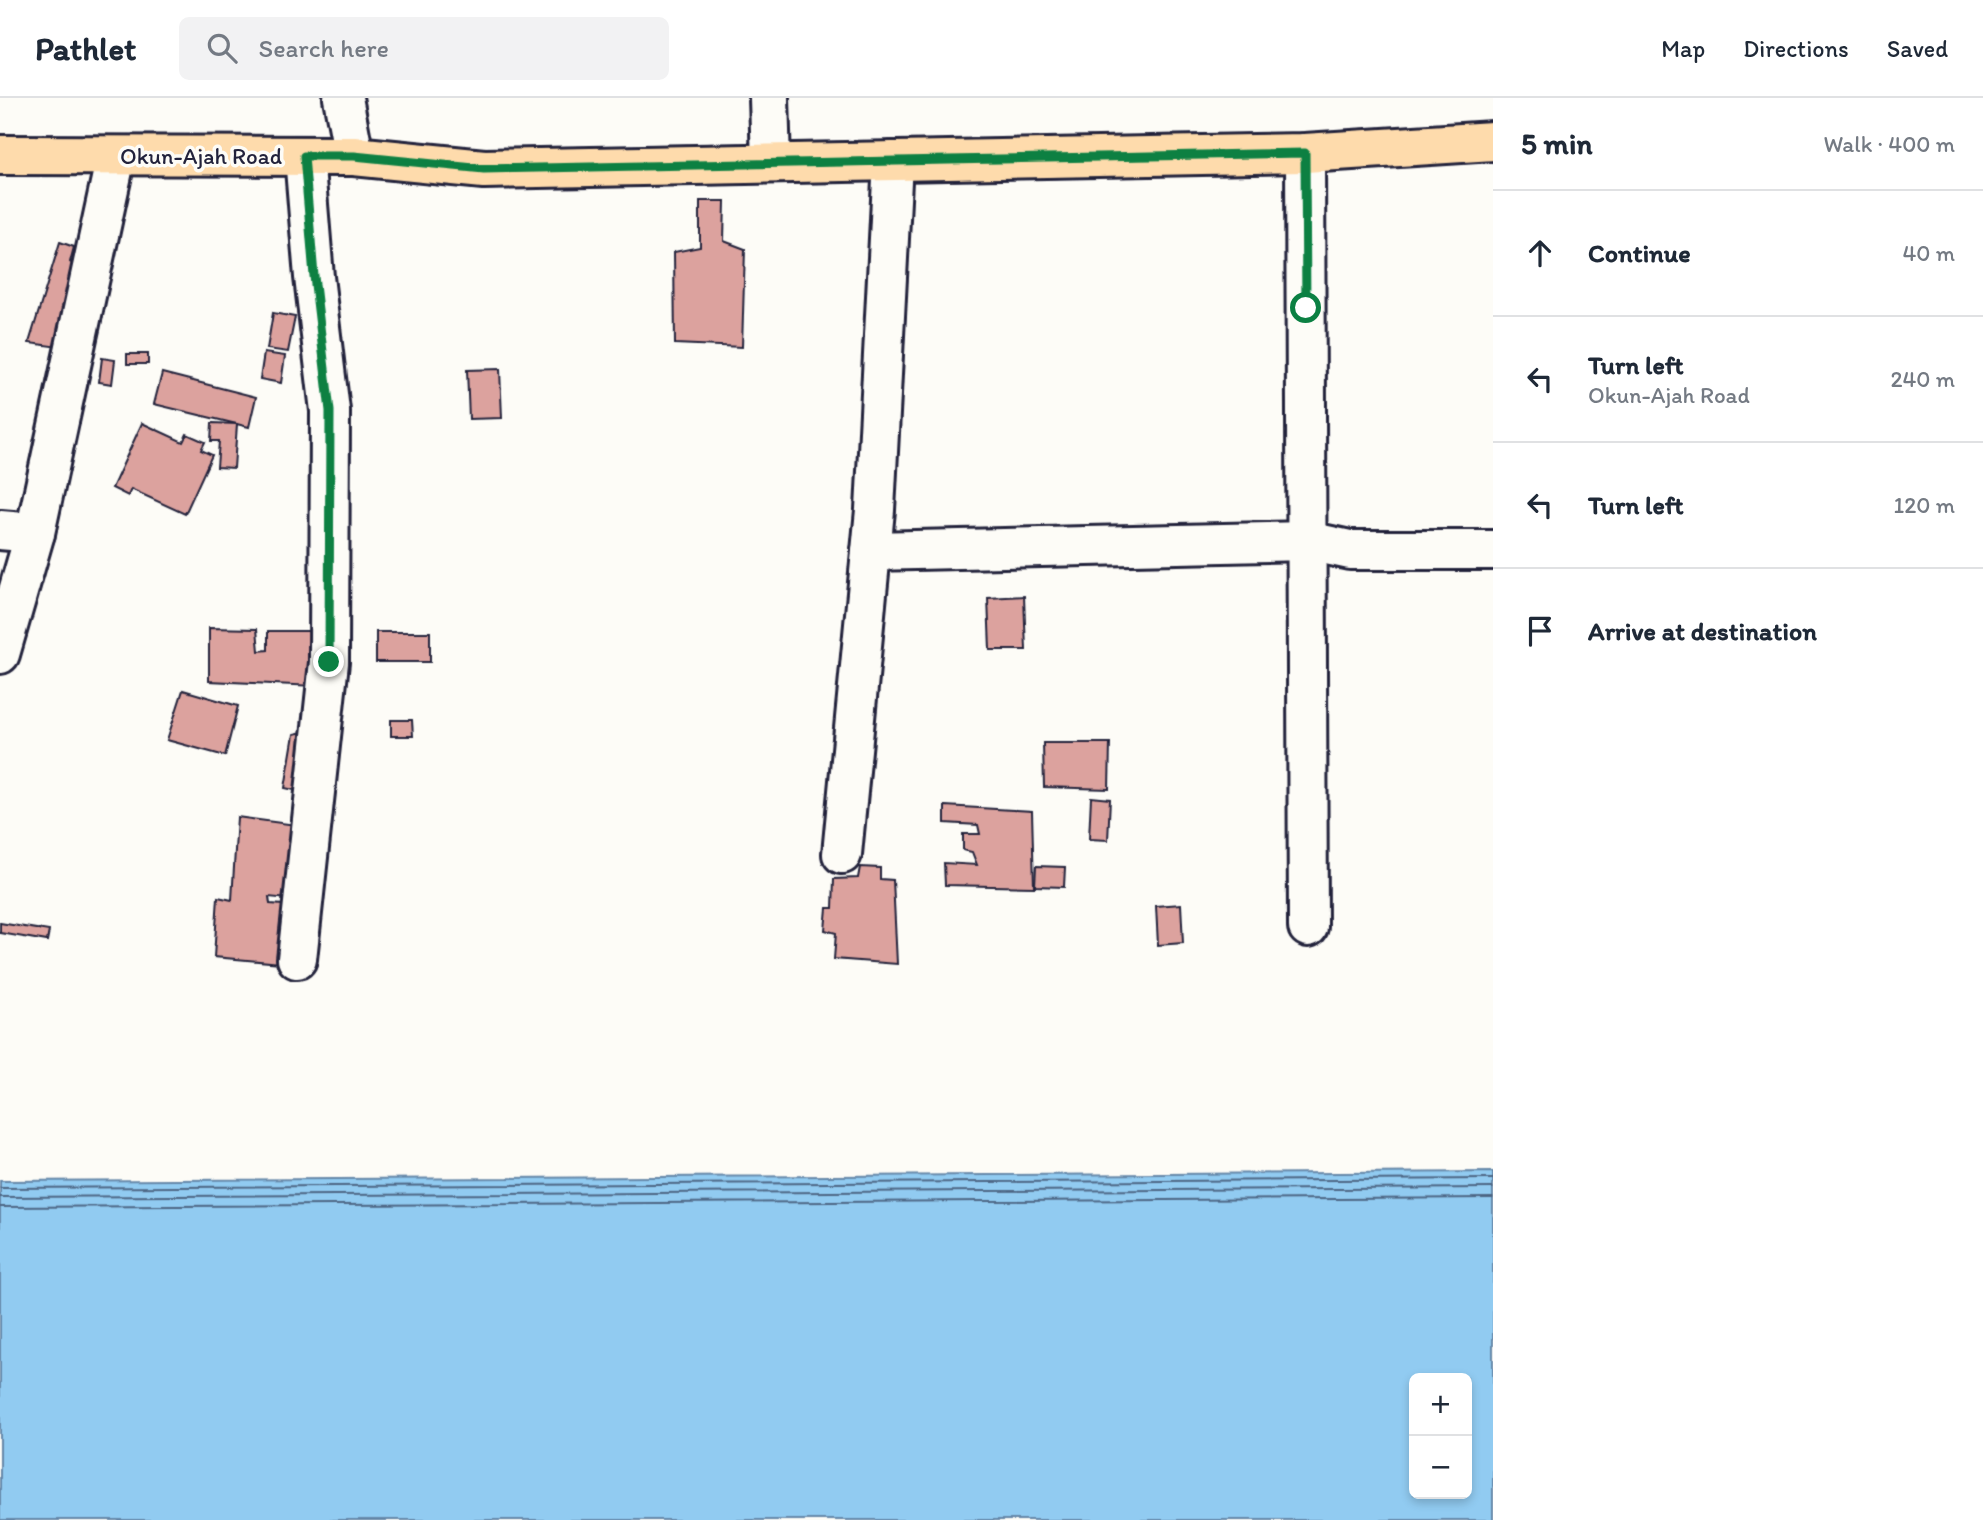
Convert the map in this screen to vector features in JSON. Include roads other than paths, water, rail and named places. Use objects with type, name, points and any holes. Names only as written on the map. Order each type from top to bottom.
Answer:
[{"type":"main road","name":"Okun-Ajah Road","points":[[0,155],[354,156],[484,169],[1305,153],[1493,141]]},
{"type":"street","points":[[343,98],[354,156]]},
{"type":"street","points":[[769,98],[771,163]]},
{"type":"street","points":[[1305,153],[1308,927]]},
{"type":"street","points":[[0,654],[17,532],[116,156]]},
{"type":"street","points":[[297,959],[329,649],[330,411],[314,276],[304,156]]},
{"type":"street","points":[[842,855],[871,551],[893,161]]},
{"type":"street","points":[[871,551],[1308,541],[1350,550],[1493,550]]},
{"type":"water","points":[[1493,1172],[1493,1520],[0,1520],[0,1181]]}]
